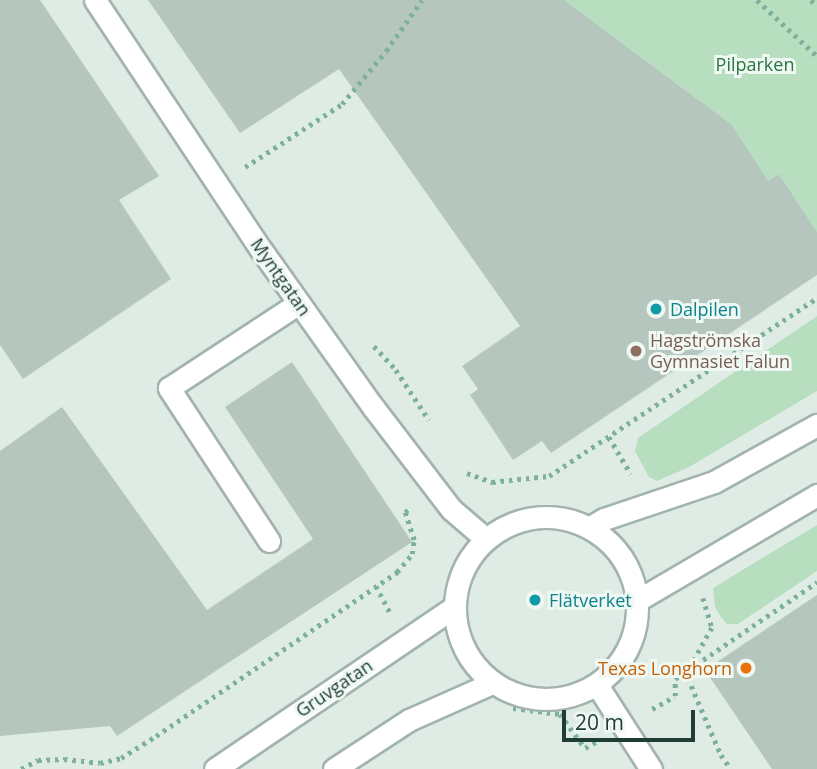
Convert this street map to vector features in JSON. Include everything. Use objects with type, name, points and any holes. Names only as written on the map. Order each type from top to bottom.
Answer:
[{"type":"main road","name":"Myntgatan","points":[[95,0],[299,303],[450,509],[486,539]]},
{"type":"main road","points":[[269,541],[169,388],[299,303]]},
{"type":"main road","points":[[590,527],[714,482],[817,425]]},
{"type":"main road","points":[[638,600],[817,495]]},
{"type":"main road","points":[[555,516],[590,527],[614,546],[630,571],[638,600],[634,632],[620,662],[597,685],[562,698],[526,698],[492,683],[476,668],[464,650],[456,629],[454,607],[462,570],[486,539],[518,520],[555,516]]},
{"type":"main road","name":"Gruvgatan","points":[[215,769],[454,607]]},
{"type":"main road","points":[[334,769],[410,720],[492,683]]},
{"type":"main road","points":[[597,685],[651,769]]},
{"type":"path","points":[[218,185],[342,104],[386,51],[422,0]]},
{"type":"path","points":[[757,0],[817,56]]},
{"type":"path","points":[[811,0],[817,6]]},
{"type":"path","points":[[239,155],[253,175]]},
{"type":"path","points":[[21,769],[38,760],[64,759],[100,763],[121,758],[397,572],[412,554],[414,540],[405,512],[463,472],[492,482],[549,476],[817,298]]},
{"type":"path","points":[[369,340],[396,370],[433,426]]},
{"type":"path","points":[[609,437],[649,504]]},
{"type":"path","points":[[675,696],[675,679],[817,582]]},
{"type":"path","points":[[712,628],[688,671],[698,706],[731,769]]},
{"type":"path","points":[[506,707],[560,714],[585,748]]},
{"type":"green space","name":"Pilparken","points":[[564,0],[817,0],[817,232],[779,174],[750,192],[731,124]]},
{"type":"green space","points":[[817,316],[817,391],[689,467],[657,481],[649,477],[635,451],[638,438]]},
{"type":"green space","points":[[817,525],[817,571],[738,624],[727,624],[715,607],[713,588]]},
{"type":"building","points":[[0,0],[40,0],[159,176],[119,200],[171,279],[23,379],[0,345]]},
{"type":"building","points":[[148,0],[564,0],[731,124],[768,181],[779,174],[817,232],[817,275],[551,453],[542,441],[513,460],[470,395],[478,389],[462,366],[520,326],[339,69],[240,133]]},
{"type":"building","points":[[292,362],[412,542],[117,736],[110,726],[0,736],[0,451],[62,407],[207,610],[313,539],[225,407]]},
{"type":"building","points":[[817,595],[817,769],[772,769],[705,670]]},
{"type":"place","name":"Dalpilen","points":[[656,309]]},
{"type":"place","name":"Hagströmska Gymnasiet Falun","points":[[636,351]]},
{"type":"place","name":"Flätverket","points":[[535,600]]},
{"type":"place","name":"Texas Longhorn","points":[[746,668]]}]
